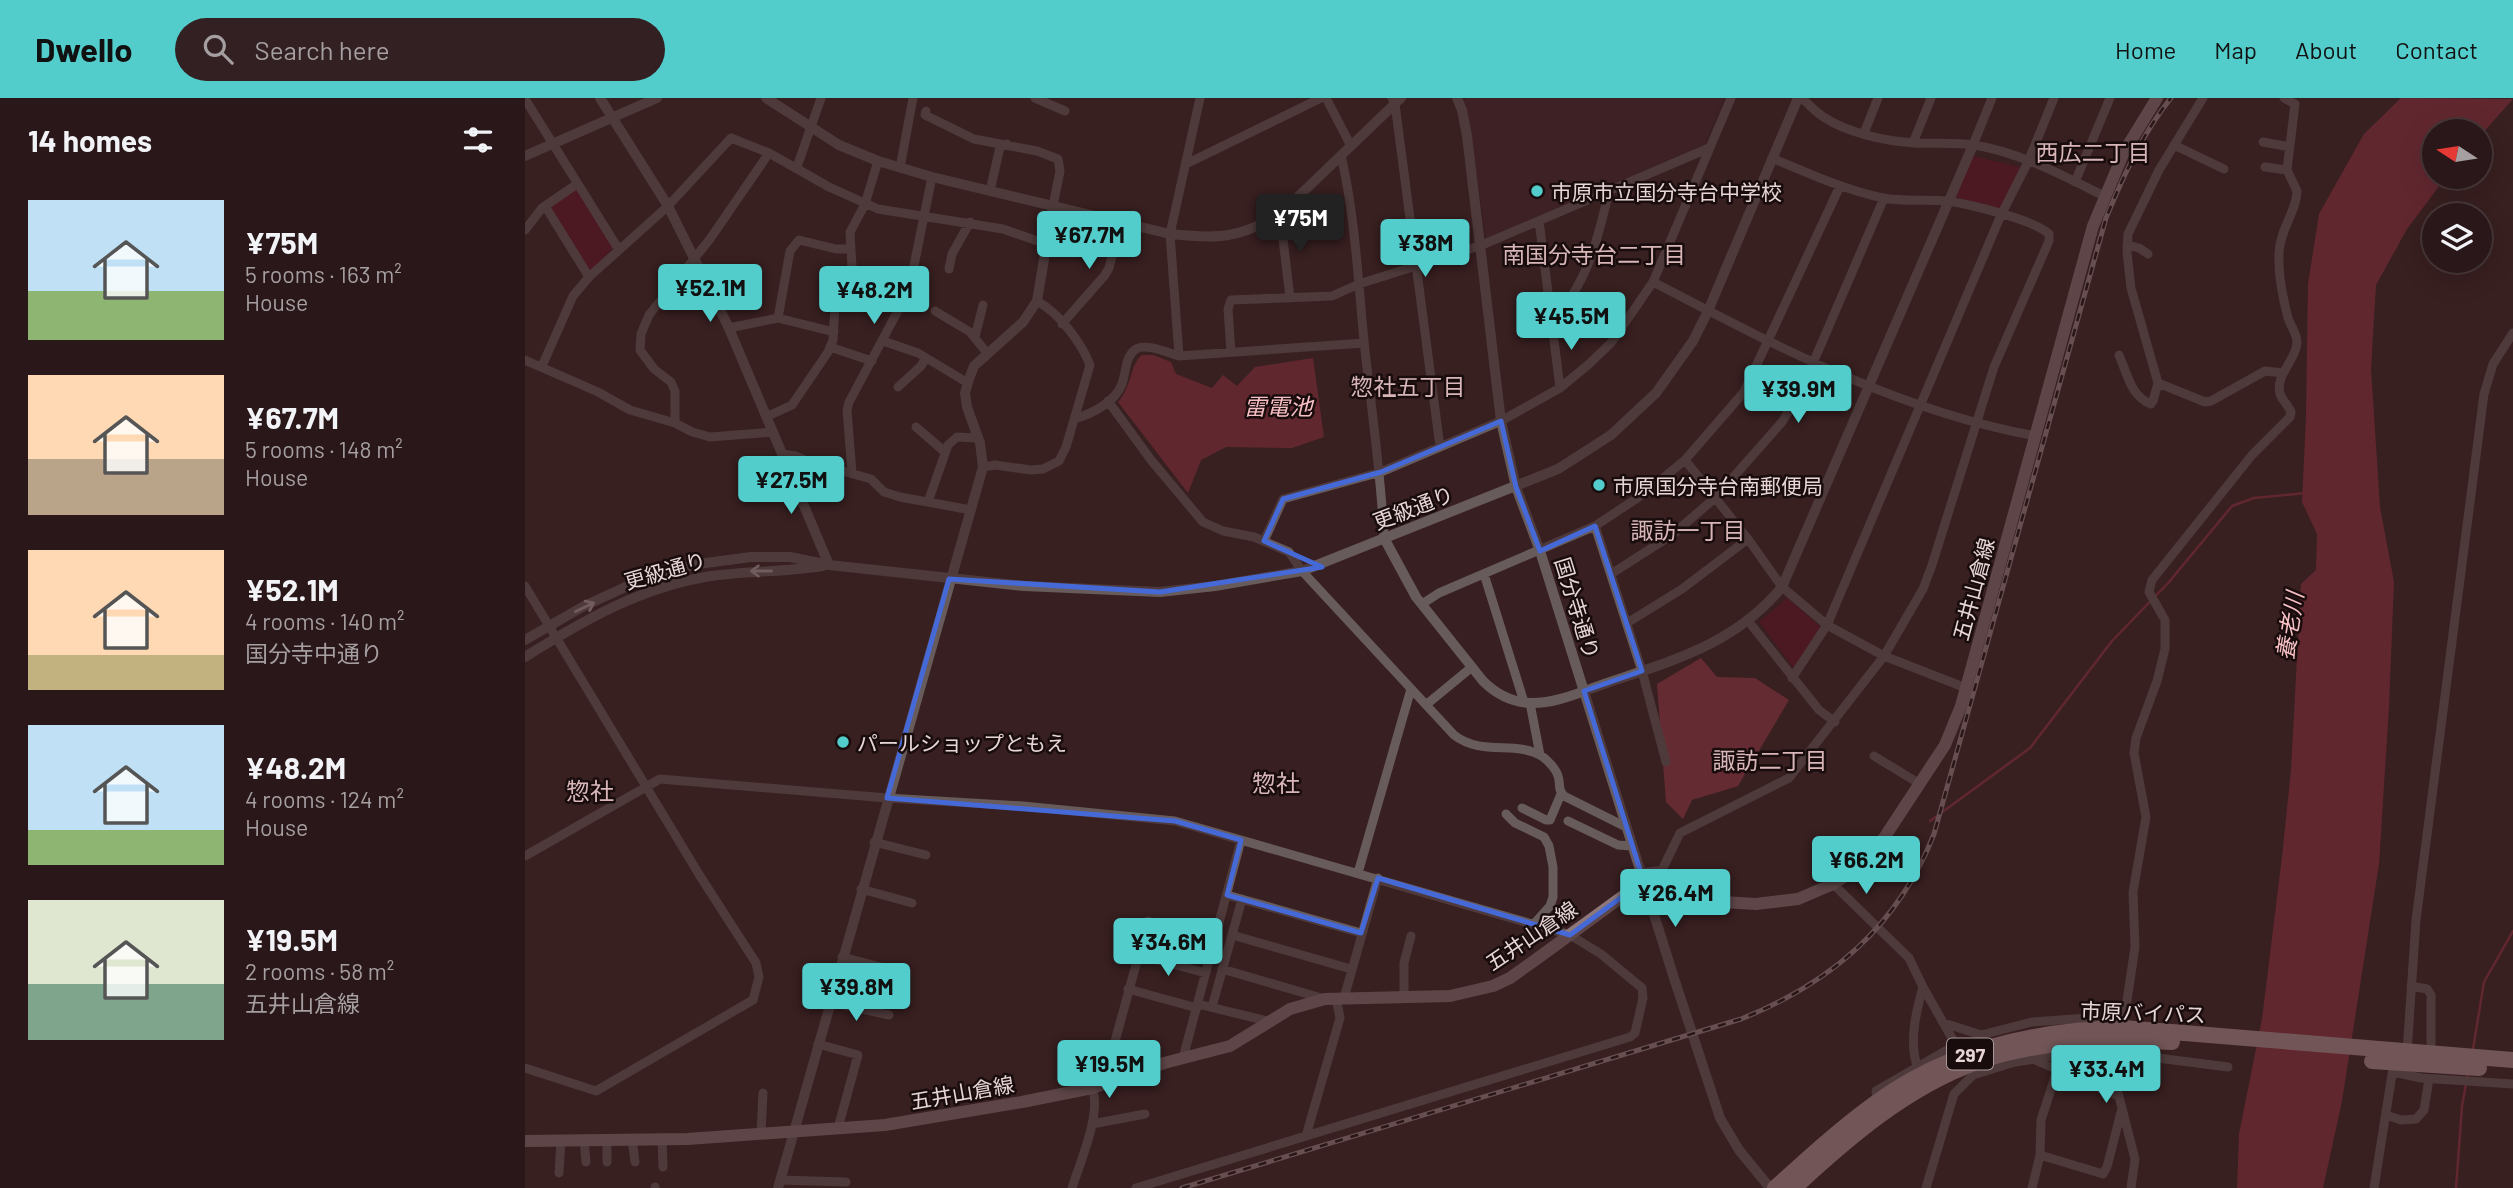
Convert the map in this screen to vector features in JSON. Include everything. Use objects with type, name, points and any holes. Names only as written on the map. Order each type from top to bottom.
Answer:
[{"type":"highway","name":"市原バイパス","points":[[1772,1188],[1878,1101],[1959,1051],[2061,1031],[2204,1039],[2386,1062],[2513,1071]]},
{"type":"highway","name":"市原バイパス","points":[[1794,1188],[1834,1152],[1891,1108],[1958,1070],[2004,1054],[2122,1033]]},
{"type":"highway","name":"市原バイパス","points":[[2386,1062],[2407,1052],[2513,1060]]},
{"type":"main road","name":"五井山倉線","points":[[525,1141],[662,1139],[885,1125],[1098,1086],[1183,1058],[1230,1046],[1290,1009],[1335,998],[1450,996],[1493,986],[1510,978],[1623,896],[1647,892],[1722,902],[1781,903],[1833,884],[1871,852],[1920,784],[1951,733],[1966,688],[2093,226],[2124,152],[2157,98]]},
{"type":"street","points":[[600,98],[668,206],[729,328],[829,565]]},
{"type":"street","points":[[525,156],[657,98]]},
{"type":"street","points":[[766,98],[855,153],[900,168],[1170,234],[1207,238],[1237,235],[1280,214],[1396,100]]},
{"type":"street","points":[[797,167],[821,98]]},
{"type":"street","points":[[900,168],[913,98]]},
{"type":"street","points":[[1035,98],[1065,111]]},
{"type":"street","points":[[1179,356],[1170,234],[1200,98]]},
{"type":"street","points":[[1186,163],[1321,98]]},
{"type":"street","points":[[1327,98],[1351,146]]},
{"type":"street","name":"国分寺通り","points":[[1457,98],[1467,136],[1482,245],[1501,421],[1516,487],[1540,551],[1720,1118],[1739,1150],[1772,1188]]},
{"type":"street","points":[[1264,541],[1283,499],[1381,472],[1501,421],[1560,388],[1611,343],[1653,282],[1731,98]]},
{"type":"street","points":[[1800,98],[1822,116],[1845,127],[1885,139],[1973,145],[2002,151],[2104,196]]},
{"type":"street","name":"更級通り","points":[[525,640],[549,625],[643,579],[698,564],[751,557],[790,557],[829,565],[1024,586],[1160,592],[1216,586],[1302,570],[1516,487],[1558,469],[1611,435],[1656,393],[1693,341],[1708,311],[1800,98]]},
{"type":"street","points":[[1864,133],[1878,98]]},
{"type":"street","points":[[1913,143],[1931,98]]},
{"type":"street","points":[[1341,155],[1350,200],[1364,343],[1381,472],[1384,538],[1422,604],[1495,693],[1527,702],[1550,702],[1678,659],[1709,645],[1749,622],[1782,587],[1992,98]]},
{"type":"street","points":[[1792,678],[1827,625],[2001,215],[2028,162],[2054,98]]},
{"type":"street","points":[[2075,182],[2110,98]]},
{"type":"street","points":[[2119,355],[2135,392],[2141,400],[2152,402],[2158,383],[2131,288],[2128,234],[2174,145],[2203,98]]},
{"type":"street","points":[[2131,1188],[2135,1159],[2115,1081],[2135,947],[2133,892],[2146,817],[2134,753],[2136,738],[2157,681],[2166,635],[2162,611],[2152,598],[2149,587],[2222,491],[2252,455],[2290,417],[2288,406],[2280,395],[2283,373],[2297,346],[2296,334],[2289,319],[2279,255],[2283,228],[2297,197],[2297,191],[2287,170],[2295,104],[2284,98]]},
{"type":"street","points":[[525,99],[618,250]]},
{"type":"street","points":[[1396,100],[1440,446]]},
{"type":"street","points":[[846,1182],[779,1184],[874,842],[983,467],[965,393],[974,366],[1023,321],[1037,301],[1060,171],[1058,159],[1037,151],[974,139],[925,114],[926,111]]},
{"type":"street","points":[[542,366],[566,307],[589,277],[668,206],[728,139],[733,138],[769,153],[865,204],[897,214],[970,222],[1003,229],[1046,244]]},
{"type":"street","points":[[2263,142],[2290,147]]},
{"type":"street","points":[[990,191],[1000,147],[1007,144]]},
{"type":"street","points":[[2174,145],[2224,169]]},
{"type":"street","points":[[1231,352],[1228,309],[1231,300],[1332,296],[1359,284],[1482,245],[1709,148]]},
{"type":"street","points":[[675,423],[675,391],[671,382],[653,369],[641,350],[641,334],[649,315],[695,260],[769,153]]},
{"type":"street","points":[[1641,873],[1662,870],[1680,833],[1789,778],[1884,656],[1928,577],[1994,367],[2049,241],[2049,234],[2038,226],[1948,201],[1884,198],[1840,186],[1772,158]]},
{"type":"street","points":[[766,417],[792,405],[830,347],[834,332],[835,306],[852,267],[850,232],[865,204],[878,161]]},
{"type":"street","points":[[2265,167],[2287,170]]},
{"type":"street","points":[[852,473],[847,410],[849,402],[909,289],[932,177]]},
{"type":"street","points":[[525,230],[545,206],[577,184]]},
{"type":"street","points":[[1422,604],[1439,593],[1595,526],[1645,493],[1685,460],[1744,391],[1840,186]]},
{"type":"street","points":[[1552,320],[1583,278],[1595,249],[1609,191]]},
{"type":"street","points":[[1611,573],[1672,534],[1715,498],[1782,422],[1801,391],[1884,198]]},
{"type":"street","points":[[545,206],[589,277]]},
{"type":"street","points":[[1280,214],[1290,298]]},
{"type":"street","points":[[1062,324],[1105,275],[1121,221]]},
{"type":"street","points":[[1539,221],[1560,388]]},
{"type":"street","points":[[949,269],[952,254],[970,222]]},
{"type":"street","points":[[778,317],[789,251],[794,244],[799,240],[850,250]]},
{"type":"street","points":[[2127,245],[2148,254]]},
{"type":"street","points":[[1653,282],[1869,387],[1920,405],[2036,436]]},
{"type":"street","points":[[983,467],[1031,470],[1054,465],[1062,457],[1090,365],[1086,355],[1062,324],[1047,306],[1037,301]]},
{"type":"street","points":[[975,337],[983,305]]},
{"type":"street","points":[[935,311],[970,331],[987,353]]},
{"type":"street","points":[[729,328],[778,317],[834,332]]},
{"type":"street","points":[[2407,1052],[2416,920],[2484,394],[2493,364],[2513,333]]},
{"type":"street","points":[[883,341],[904,347],[968,383]]},
{"type":"street","points":[[1074,419],[1108,401],[1120,388],[1129,357],[1136,349],[1147,347],[1179,356],[1364,343]]},
{"type":"street","points":[[830,347],[872,361]]},
{"type":"street","points":[[898,387],[926,358]]},
{"type":"street","points":[[525,360],[598,392],[630,410],[710,437],[773,432]]},
{"type":"street","points":[[2158,383],[2205,402],[2265,370],[2283,373]]},
{"type":"street","points":[[1108,401],[1151,460],[1203,522],[1223,531],[1264,541],[1289,552],[1302,570],[1454,735],[1466,744],[1540,755],[1551,765],[1559,777],[1561,794],[1550,820],[1522,808]]},
{"type":"street","points":[[916,427],[946,452]]},
{"type":"street","points":[[928,502],[948,445],[957,437],[978,438]]},
{"type":"street","points":[[783,454],[871,480],[884,492],[971,510]]},
{"type":"street","points":[[1685,460],[1748,539],[1782,587],[1827,625],[1884,656],[1966,688]]},
{"type":"street","points":[[1595,526],[1643,671],[1666,762]]},
{"type":"street","points":[[1627,623],[1682,589],[1748,539]]},
{"type":"street","name":"更級通り","points":[[525,657],[605,610],[648,591],[708,577],[751,571],[792,571],[829,565]]},
{"type":"street","points":[[1484,574],[1527,702],[1540,755]]},
{"type":"street","points":[[525,586],[756,963],[759,977],[753,1000],[596,1091],[525,1068]]},
{"type":"street","points":[[1749,622],[1819,710],[1835,722]]},
{"type":"street","points":[[1427,704],[1472,667]]},
{"type":"street","points":[[1358,873],[1411,689]]},
{"type":"street","points":[[1874,756],[1920,784]]},
{"type":"street","points":[[525,856],[645,785],[660,779],[887,798],[1023,806],[1175,821],[1570,934],[1601,954],[1642,988],[1643,998],[1635,1033],[1630,1037],[1136,1188]]},
{"type":"street","points":[[1561,794],[1626,827]]},
{"type":"street","points":[[1506,814],[1515,823],[1543,837],[1549,846],[1553,867],[1553,897],[1550,906],[1533,925]]},
{"type":"street","points":[[1568,821],[1618,845],[1632,846]]},
{"type":"street","points":[[1183,1058],[1241,841]]},
{"type":"street","points":[[874,842],[926,855]]},
{"type":"street","points":[[1305,1136],[1340,1018],[1335,998],[1351,969],[1378,878]]},
{"type":"street","points":[[1833,884],[1909,958],[1959,1051],[1917,1066],[1876,1091],[1878,1101]]},
{"type":"street","points":[[861,889],[912,903]]},
{"type":"street","points":[[1227,895],[1361,933]]},
{"type":"street","points":[[1212,1007],[1243,899]]},
{"type":"street","points":[[1072,1188],[1092,1124],[1098,1086],[1148,921],[1215,940]]},
{"type":"street","points":[[1232,936],[1351,969]]},
{"type":"street","points":[[1404,997],[1404,963],[1411,936]]},
{"type":"street","points":[[1138,955],[1206,973]]},
{"type":"street","points":[[835,985],[890,1000],[900,972],[842,957]]},
{"type":"street","points":[[1222,969],[1335,998]]},
{"type":"street","points":[[2411,986],[2427,989],[2431,995],[2431,1044]]},
{"type":"street","points":[[1917,1066],[1913,1055],[1915,1019],[1923,987]]},
{"type":"street","points":[[1128,989],[1271,1022]]},
{"type":"street","points":[[830,1002],[889,1015]]},
{"type":"street","points":[[1944,1023],[1981,1035],[2032,1023],[2122,1033],[2228,1067]]},
{"type":"street","points":[[1927,1188],[1954,1094],[1973,1075],[2015,1062],[2095,1050],[2122,1033]]},
{"type":"street","points":[[818,1044],[858,1055],[838,1128]]},
{"type":"street","points":[[2033,1059],[2119,1096]]},
{"type":"street","points":[[2374,1188],[2386,1115],[2386,1062],[2438,1079],[2513,1084]]},
{"type":"street","points":[[2032,1188],[2040,1155],[2041,1120],[2057,1071]]},
{"type":"street","points":[[2386,1115],[2401,1120],[2416,1119],[2424,1111],[2428,1085]]},
{"type":"street","points":[[761,1133],[763,1093]]},
{"type":"street","points":[[2040,1155],[2103,1174],[2122,1106]]},
{"type":"street","points":[[1092,1124],[1145,1114]]},
{"type":"street","points":[[607,1139],[607,1162]]},
{"type":"street","points":[[632,1139],[635,1162]]},
{"type":"street","points":[[662,1139],[663,1167]]},
{"type":"street","points":[[559,1173],[561,1140]]},
{"type":"street","points":[[584,1140],[586,1162]]},
{"type":"highlighted area","points":[[1501,421],[1516,487],[1540,551],[1595,526],[1642,671],[1584,691],[1647,892],[1623,896],[1570,935],[1378,878],[1361,933],[1227,895],[1241,840],[1175,821],[887,798],[949,579],[1160,592],[1322,567],[1264,541],[1283,499],[1381,472]]},
{"type":"shaded area","name":"市原市立国分寺台中学校","points":[[1463,98],[1724,98],[1705,144],[1486,238]]},
{"type":"shaded area","points":[[1973,156],[2020,167],[2003,209],[1955,197]]},
{"type":"shaded area","points":[[577,190],[613,248],[591,271],[588,271],[549,205]]},
{"type":"shaded area","points":[[1787,598],[1822,628],[1796,671],[1759,622]]},
{"type":"shaded area","points":[[1701,658],[1717,677],[1755,678],[1789,700],[1738,786],[1692,800],[1683,819],[1666,802],[1657,684]]},
{"type":"water","points":[[2401,98],[2513,99],[2492,123],[2492,119],[2422,119],[2422,189],[2437,189],[2426,203],[2422,203],[2422,209],[2407,229],[2376,285],[2371,369],[2380,507],[2394,582],[2379,864],[2342,1101],[2323,1188],[2237,1188],[2239,1134],[2262,1019],[2282,857],[2291,770],[2301,584],[2316,570],[2317,534],[2302,502],[2308,284],[2319,214],[2364,134]]},
{"type":"water","name":"雷電池","points":[[1142,355],[1153,355],[1171,362],[1176,374],[1212,388],[1223,375],[1237,386],[1255,367],[1313,358],[1324,437],[1292,448],[1226,447],[1201,460],[1188,493],[1118,402],[1126,390],[1135,364]]},
{"type":"waterway","points":[[1930,821],[2030,748],[2112,641],[2169,582],[2232,506],[2254,498],[2306,493]]},
{"type":"waterway","points":[[2473,1049],[2484,982],[2513,931]]},
{"type":"waterway","points":[[2456,1188],[2462,1106],[2468,1073]]},
{"type":"railway","points":[[1182,1188],[1741,1019],[1804,988],[1832,969],[1858,948],[1881,923],[1919,867],[1934,834],[2106,218],[2142,140],[2171,98]]},
{"type":"place","name":"市原市立国分寺台中学校","points":[[1537,191]]},
{"type":"place","name":"市原国分寺台南郵便局","points":[[1599,485]]},
{"type":"place","name":"パールショップともえ","points":[[843,742]]},
{"type":"district","name":"西広二丁目","points":[[2093,152]]},
{"type":"district","name":"南国分寺台二丁目","points":[[1594,254]]},
{"type":"district","name":"惣社五丁目","points":[[1408,386]]},
{"type":"district","name":"諏訪一丁目","points":[[1688,530]]},
{"type":"district","name":"諏訪二丁目","points":[[1770,760]]},
{"type":"district","name":"惣社","points":[[1276,782]]},
{"type":"district","name":"惣社","points":[[590,790]]},
{"type":"water label","name":"養老川","points":[[2289,626]]}]
